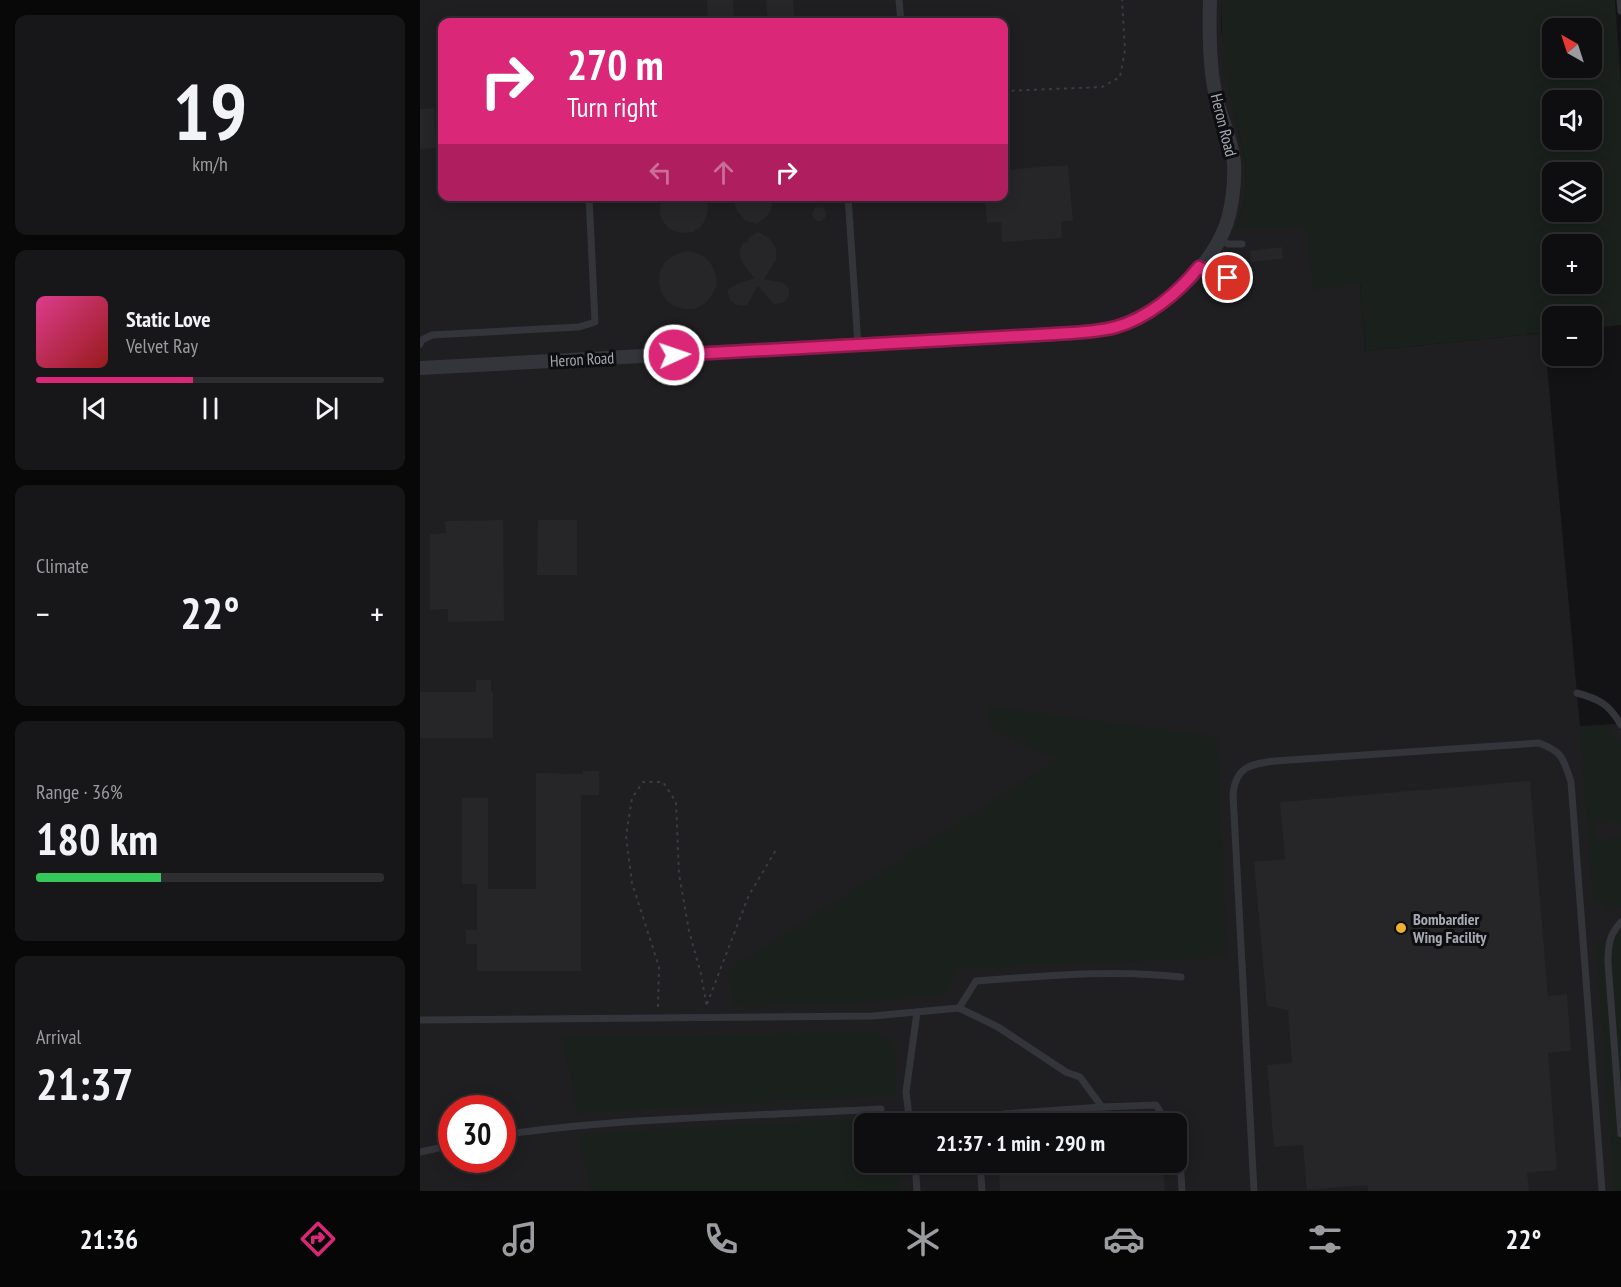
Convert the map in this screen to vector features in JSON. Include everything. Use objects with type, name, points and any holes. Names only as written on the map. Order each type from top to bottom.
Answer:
[{"type":"street","name":"Heron Road","points":[[420,368],[1072,333],[1115,327],[1143,316],[1190,279],[1212,252],[1225,230],[1233,193],[1234,162],[1215,92],[1209,0]]},
{"type":"lane","points":[[899,0],[901,18]]},
{"type":"lane","points":[[1620,0],[1621,12]]},
{"type":"lane","points":[[420,344],[422,340],[432,336],[579,327],[595,322],[589,201]]},
{"type":"lane","points":[[848,201],[858,345]]},
{"type":"lane","points":[[1219,239],[1228,244],[1242,244]]},
{"type":"lane","points":[[1199,267],[1211,274],[1245,281]]},
{"type":"lane","points":[[1577,693],[1595,698],[1611,709],[1621,725]]},
{"type":"lane","points":[[1254,1191],[1234,781],[1243,770],[1256,764],[1275,761],[1539,742],[1556,749],[1565,763],[1571,782],[1602,1191]]},
{"type":"lane","points":[[1621,922],[1614,930],[1608,944],[1608,963],[1621,1134]]},
{"type":"lane","points":[[959,1008],[976,981],[1079,974],[1154,974],[1181,977]]},
{"type":"lane","points":[[420,1020],[873,1016],[959,1008],[998,1027],[1065,1071],[1080,1077],[1102,1107]]},
{"type":"lane","points":[[909,1113],[906,1092],[917,1012]]},
{"type":"lane","points":[[1003,1113],[1156,1105],[1161,1113]]},
{"type":"lane","points":[[516,1133],[620,1122],[881,1109]]},
{"type":"lane","points":[[420,1152],[438,1148]]},
{"type":"lane","points":[[916,1173],[917,1191]]},
{"type":"lane","points":[[981,1173],[982,1191]]},
{"type":"lane","points":[[1181,1173],[1182,1191]]},
{"type":"path","points":[[1008,91],[1102,87],[1120,77],[1125,51],[1122,0]]},
{"type":"path","points":[[658,1018],[659,967],[632,883],[626,836],[632,798],[643,782],[663,782],[676,802],[680,874],[689,931],[707,1004],[707,1018]]},
{"type":"path","points":[[707,1004],[749,895],[776,849]]},
{"type":"shaded area","points":[[420,0],[1221,0],[1221,30],[1230,92],[1245,161],[1246,195],[1236,229],[1308,228],[1360,283],[1365,351],[1542,333],[1542,366],[1547,366],[1580,726],[1621,724],[1621,1191],[420,1191]]},
{"type":"shaded area","points":[[1221,0],[1615,0],[1621,85],[1621,325],[1602,327],[1602,306],[1542,306],[1542,333],[1365,351],[1360,283],[1313,289],[1307,229],[1236,229],[1246,195],[1245,161],[1223,61]]},
{"type":"shaded area","points":[[986,706],[1217,737],[1227,957],[958,968],[946,993],[842,1005],[734,1006],[728,970],[1058,759],[993,731]]},
{"type":"shaded area","points":[[1614,724],[1610,732],[1621,742],[1621,823],[1617,821],[1594,823],[1596,841],[1606,842],[1621,835],[1621,906],[1604,913],[1603,901],[1593,902],[1580,727]]},
{"type":"shaded area","points":[[1621,934],[1621,1191],[1614,1191],[1596,942]]},
{"type":"shaded area","points":[[875,1033],[890,1039],[896,1051],[896,1095],[578,1113],[562,1037]]},
{"type":"shaded area","points":[[854,1119],[854,1173],[900,1173],[901,1191],[590,1191],[579,1134]]},
{"type":"building","points":[[707,0],[733,0],[734,18],[708,18]]},
{"type":"building","points":[[766,0],[793,0],[795,18],[768,18]]},
{"type":"building","points":[[434,108],[436,148],[420,149],[420,109]]},
{"type":"building","points":[[1068,165],[1073,221],[1061,221],[1062,238],[1002,242],[1001,222],[987,223],[985,201],[1008,201],[1008,170]]},
{"type":"building","points":[[662,201],[706,201],[708,207],[700,228],[685,233],[669,229],[660,215]]},
{"type":"building","points":[[735,201],[772,201],[772,204],[768,215],[757,224],[745,220],[735,205]]},
{"type":"building","points":[[816,207],[822,207],[826,214],[822,221],[816,221],[812,217],[812,211]]},
{"type":"building","points":[[758,232],[769,238],[776,248],[776,260],[764,279],[784,283],[789,289],[789,296],[784,302],[776,304],[758,286],[747,305],[736,305],[730,300],[727,290],[754,278],[742,262],[740,250],[743,243],[748,242],[748,238]]},
{"type":"building","points":[[1282,247],[1283,259],[1251,262],[1250,251]]},
{"type":"building","points":[[688,251],[705,257],[711,264],[717,285],[710,298],[703,305],[694,309],[674,306],[666,300],[659,282],[664,263],[679,253]]},
{"type":"building","points":[[503,520],[504,621],[448,622],[448,609],[430,610],[430,534],[446,533],[445,521]]},
{"type":"building","points":[[538,520],[577,520],[577,575],[537,575]]},
{"type":"building","points":[[476,680],[491,680],[493,738],[420,738],[420,692],[476,692]]},
{"type":"building","points":[[583,771],[599,771],[599,795],[581,795],[581,971],[477,971],[477,944],[466,944],[466,930],[477,930],[477,884],[462,884],[462,798],[488,798],[488,889],[536,889],[536,773],[583,774]]},
{"type":"building","name":"Bombardier Wing Facility","points":[[1530,781],[1548,996],[1567,994],[1571,1051],[1548,1053],[1557,1170],[1527,1173],[1529,1191],[1368,1191],[1368,1185],[1307,1190],[1303,1145],[1274,1147],[1267,1065],[1292,1063],[1288,1010],[1267,1006],[1254,862],[1285,859],[1280,802]]},
{"type":"building","points":[[999,1173],[1164,1173],[1165,1191],[1000,1191]]},
{"type":"place","name":"Bombardier Wing Facility","points":[[1401,928]]},
{"type":"route","points":[[674,355],[1094,330],[1115,327],[1143,316],[1190,279],[1199,267],[1211,274],[1228,278]]}]
